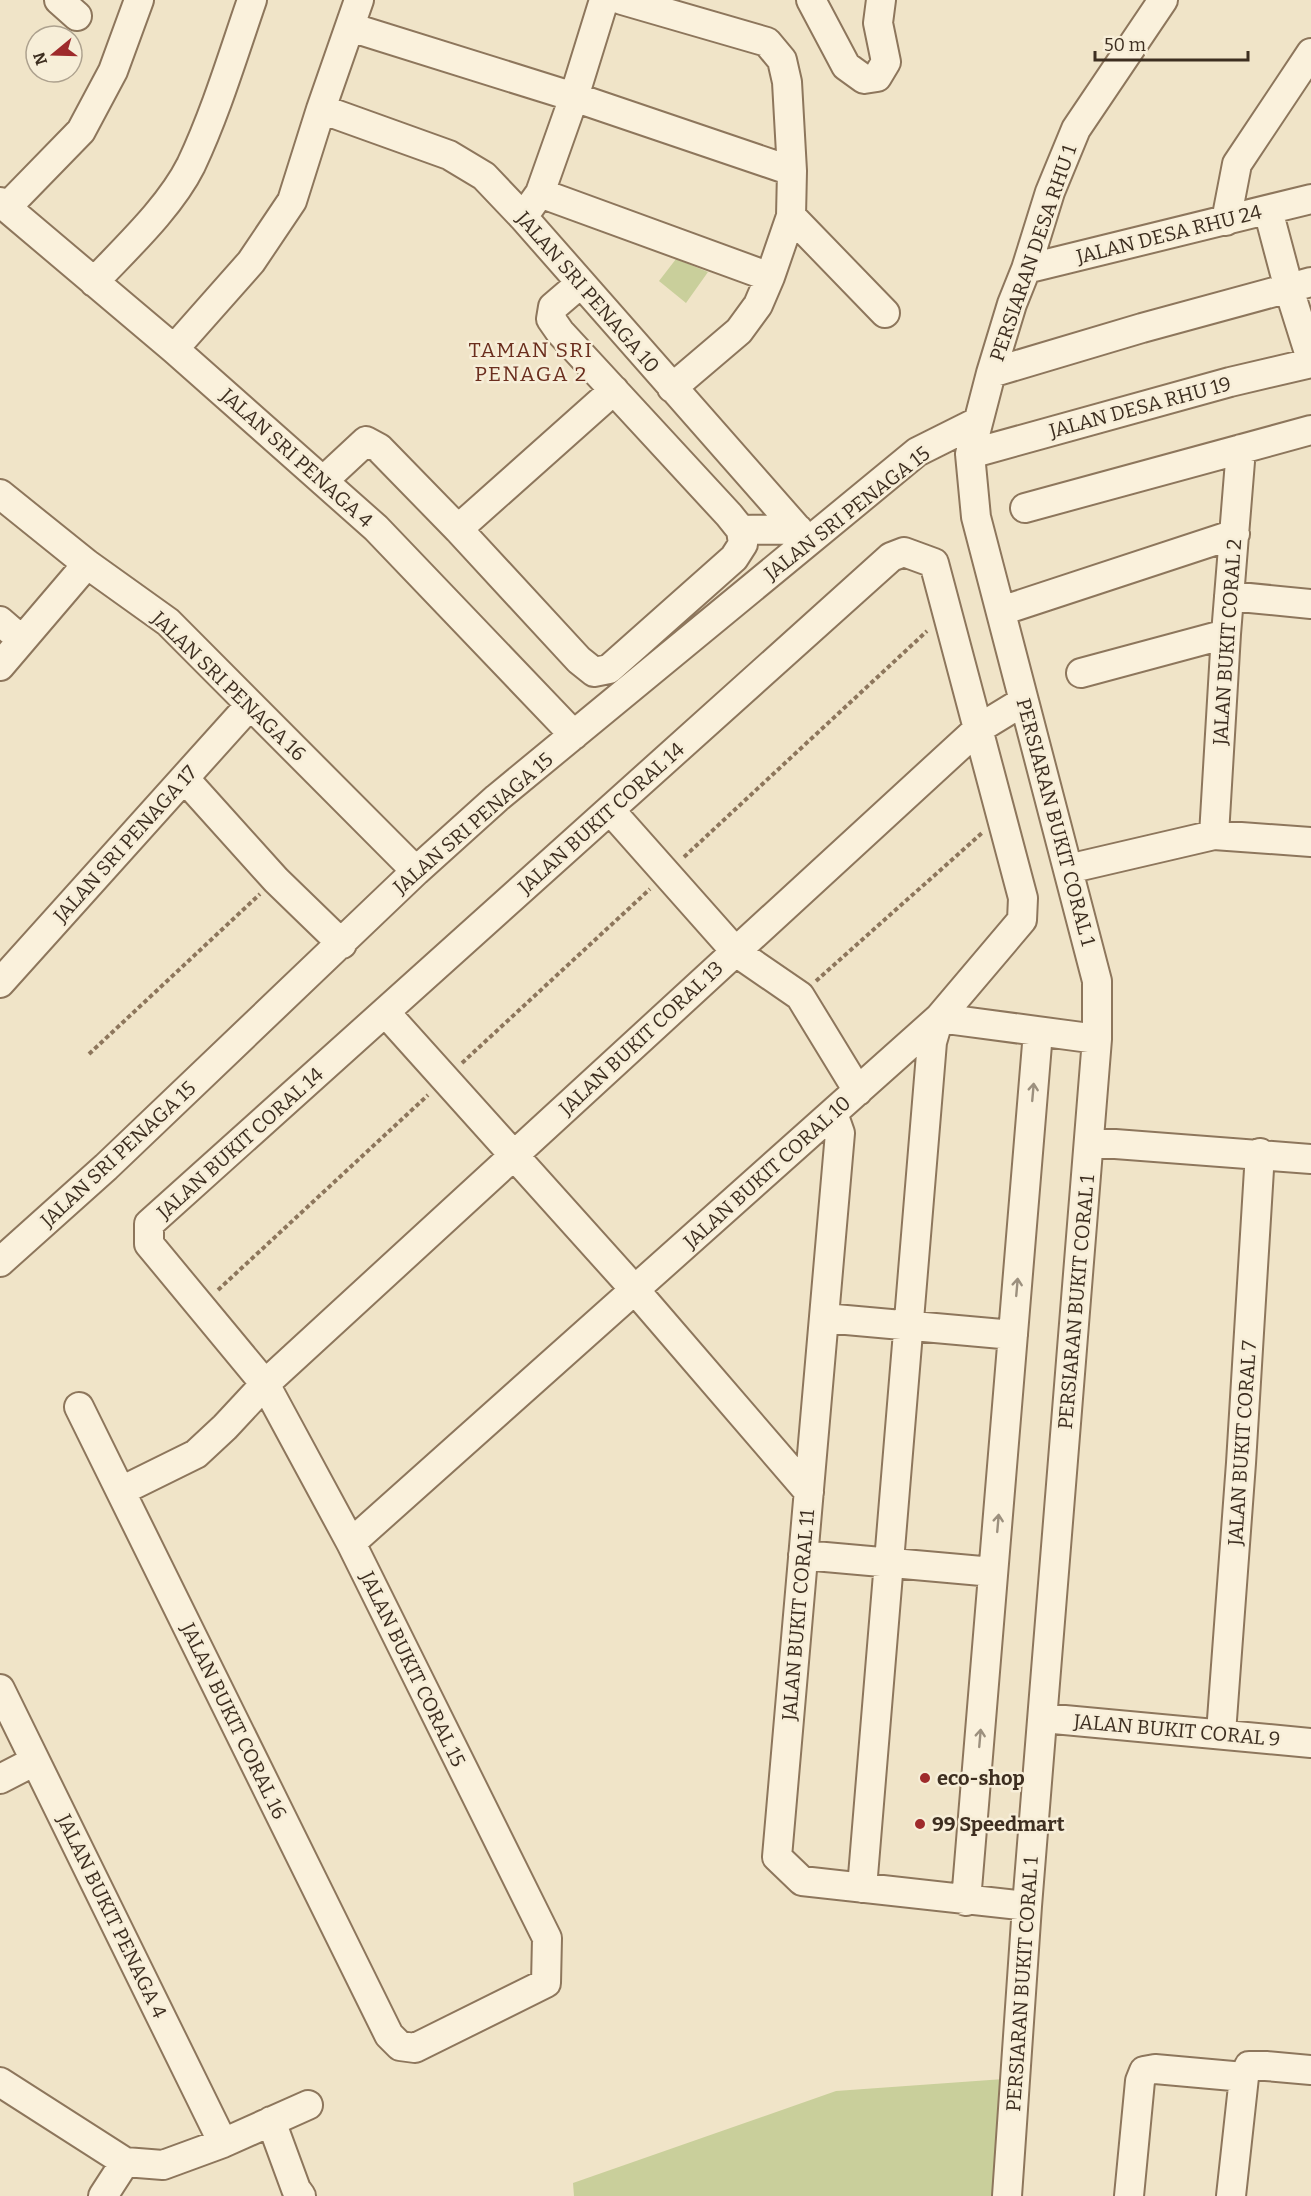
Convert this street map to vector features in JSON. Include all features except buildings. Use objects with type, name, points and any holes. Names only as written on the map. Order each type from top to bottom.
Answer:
[{"type":"street","points":[[4,204],[81,131],[113,70],[139,0]]},
{"type":"street","points":[[94,282],[156,215],[190,166],[220,92],[252,0]]},
{"type":"street","points":[[174,349],[251,262],[292,201],[359,0]]},
{"type":"street","points":[[523,217],[540,193],[574,97],[604,0]]},
{"type":"street","points":[[622,0],[767,42],[782,60],[787,82],[792,171],[791,216],[770,277],[758,306],[739,332],[672,388]]},
{"type":"street","points":[[811,0],[846,66],[864,79],[877,77],[886,62],[878,23],[881,0]]},
{"type":"street","name":"PERSIARAN DESA RHU 1","points":[[977,422],[1012,304],[1050,192],[1076,129],[1163,0]]},
{"type":"street","points":[[350,27],[574,97],[792,171]]},
{"type":"street","points":[[1226,220],[1237,165],[1311,53]]},
{"type":"street","name":"JALAN SRI PENAGA 10","points":[[321,109],[449,155],[484,176],[523,217],[803,535]]},
{"type":"street","points":[[540,193],[770,277]]},
{"type":"street","name":"JALAN DESA RHU 24","points":[[1026,268],[1311,199]]},
{"type":"street","name":"JALAN SRI PENAGA 4","points":[[4,204],[174,349],[376,528],[574,735]]},
{"type":"street","points":[[1268,210],[1300,286],[1311,361]]},
{"type":"street","points":[[791,216],[885,313]]},
{"type":"street","points":[[323,482],[366,441],[379,448],[579,660],[594,672],[609,669],[734,558],[743,544],[741,530],[729,515],[560,332],[551,319],[553,307],[581,283]]},
{"type":"street","points":[[991,373],[1142,328],[1300,286]]},
{"type":"street","name":"JALAN DESA RHU 19","points":[[970,454],[1311,361]]},
{"type":"street","points":[[458,530],[614,390]]},
{"type":"street","name":"PERSIARAN BUKIT CORAL 1","points":[[977,422],[970,454],[976,517],[1097,981],[1097,1039],[1027,1906],[1007,2196]]},
{"type":"street","name":"JALAN SRI PENAGA 15","points":[[0,1262],[106,1167],[416,871],[497,798],[574,735],[803,535],[917,452],[977,422]]},
{"type":"street","points":[[1025,508],[1311,430]]},
{"type":"street","name":"JALAN BUKIT CORAL 2","points":[[1214,835],[1226,634],[1241,448]]},
{"type":"street","name":"JALAN SRI PENAGA 16","points":[[0,494],[87,564],[168,622],[416,871]]},
{"type":"street","points":[[741,530],[803,535]]},
{"type":"street","points":[[1001,611],[1235,534]]},
{"type":"street","name":"JALAN BUKIT CORAL 14","points":[[149,1224],[891,557],[904,552],[934,563],[978,729]]},
{"type":"street","points":[[0,666],[87,564]]},
{"type":"street","points":[[1229,596],[1311,604]]},
{"type":"street","points":[[0,621],[22,640]]},
{"type":"street","points":[[1082,673],[1226,634]]},
{"type":"street","name":"JALAN BUKIT CORAL 13","points":[[121,1491],[196,1454],[265,1384],[978,729],[1024,700]]},
{"type":"street","name":"JALAN SRI PENAGA 17","points":[[0,983],[250,705]]},
{"type":"street","name":"JALAN BUKIT CORAL 10","points":[[351,1543],[939,1018],[1022,920],[1023,898],[978,729]]},
{"type":"street","points":[[185,779],[276,880],[342,944]]},
{"type":"street","points":[[610,810],[736,952],[800,996],[858,1091]]},
{"type":"street","points":[[1068,869],[1214,835],[1311,842]]},
{"type":"street","points":[[385,1012],[635,1290],[809,1492]]},
{"type":"street","points":[[862,1888],[932,1042],[939,1018],[1097,1039]]},
{"type":"street","points":[[966,1901],[1038,1032]]},
{"type":"street","name":"JALAN BUKIT CORAL 11","points":[[833,1113],[840,1133],[777,1857],[802,1881],[1027,1906]]},
{"type":"street","points":[[1089,1142],[1260,1153],[1311,1159]]},
{"type":"street","name":"JALAN BUKIT CORAL 7","points":[[1221,1733],[1260,1153]]},
{"type":"street","name":"JALAN BUKIT CORAL 15","points":[[149,1224],[149,1244],[265,1384],[351,1543],[547,1938],[546,1983],[415,2048],[400,2046],[389,2035]]},
{"type":"street","points":[[824,1318],[1013,1335]]},
{"type":"street","name":"JALAN BUKIT CORAL 16","points":[[79,1407],[389,2035]]},
{"type":"street","points":[[803,1555],[993,1572]]},
{"type":"street","name":"JALAN BUKIT PENAGA 4","points":[[0,1689],[223,2144]]},
{"type":"street","name":"JALAN BUKIT CORAL 9","points":[[1043,1718],[1311,1743]]},
{"type":"street","points":[[0,1779],[35,1761]]},
{"type":"street","points":[[1231,2196],[1244,2077],[1249,2066],[1311,2070]]},
{"type":"street","points":[[1130,2196],[1140,2081],[1144,2071],[1155,2069],[1244,2077]]},
{"type":"street","points":[[0,2082],[125,2162],[163,2166],[223,2144],[308,2105]]},
{"type":"street","points":[[271,2121],[296,2189],[301,2196]]},
{"type":"street","points":[[103,2196],[125,2162]]},
{"type":"path","points":[[200,1307],[948,612]]},
{"type":"path","points":[[800,996],[1002,816]]},
{"type":"path","points":[[89,1054],[276,880]]},
{"type":"green space","points":[[676,259],[708,272],[686,303],[659,281]]},
{"type":"green space","points":[[1004,2079],[995,2196],[574,2196],[573,2183],[836,2091]]},
{"type":"place","name":"eco-shop","points":[[925,1778]]},
{"type":"place","name":"99 Speedmart","points":[[920,1824]]},
{"type":"district","name":"TAMAN SRI PENAGA 2","points":[[531,362]]}]
